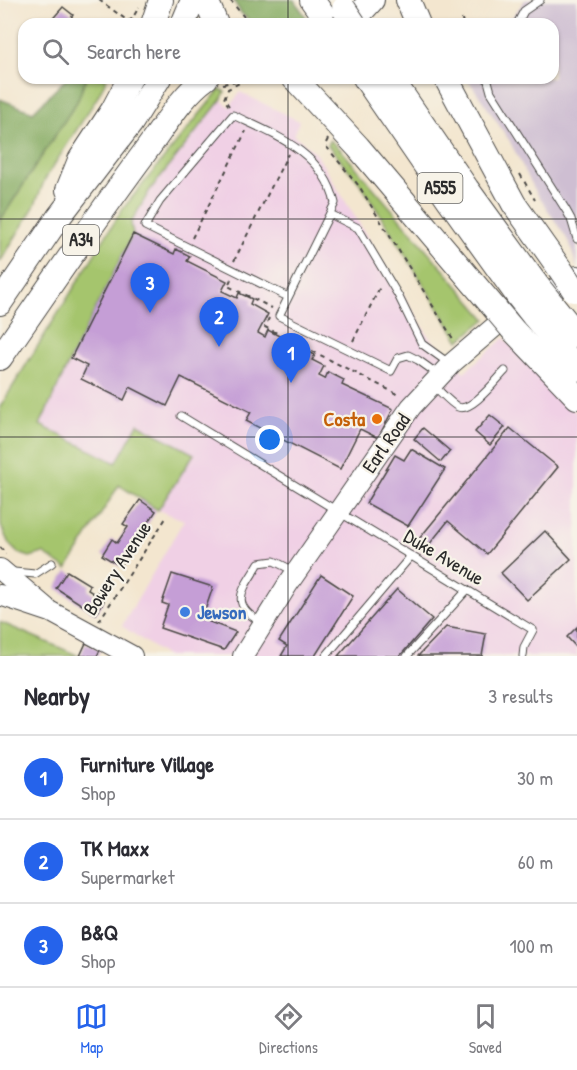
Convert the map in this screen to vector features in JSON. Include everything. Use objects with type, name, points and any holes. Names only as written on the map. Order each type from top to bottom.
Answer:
[{"type":"highway","points":[[155,18],[161,0]]},
{"type":"highway","points":[[186,18],[193,0]]},
{"type":"highway","points":[[206,0],[214,18]]},
{"type":"highway","points":[[312,0],[341,17],[372,0]]},
{"type":"highway","points":[[408,0],[415,18]]},
{"type":"highway","points":[[57,218],[80,160],[113,110],[127,84]]},
{"type":"highway","name":"A34","points":[[0,303],[57,218],[131,123],[155,84]]},
{"type":"highway","name":"A34","points":[[0,358],[124,180],[192,89],[198,84]]},
{"type":"highway","points":[[300,84],[358,147],[496,311],[577,398]]},
{"type":"highway","name":"A555","points":[[369,84],[448,200],[543,310],[577,369]]},
{"type":"highway","name":"A555","points":[[395,84],[467,189],[527,290]]},
{"type":"highway","points":[[449,84],[514,204],[572,282]]},
{"type":"highway","name":"A555","points":[[543,310],[577,335]]},
{"type":"street","name":"Earl Road","points":[[243,656],[296,572],[411,407],[447,369],[506,317],[572,282]]},
{"type":"street","points":[[0,568],[51,612]]},
{"type":"street","points":[[0,595],[51,612],[132,656]]},
{"type":"lane","points":[[520,18],[524,11],[540,0]]},
{"type":"lane","points":[[489,84],[490,92],[571,219],[577,239]]},
{"type":"lane","points":[[288,297],[145,226],[160,201],[233,115],[292,144],[316,164],[324,175],[335,202],[279,316],[391,371],[398,358],[404,355],[411,355],[447,369]]},
{"type":"lane","points":[[330,213],[358,228],[387,274],[422,344],[447,369],[459,408],[473,404],[505,371]]},
{"type":"lane","name":"Duke Avenue","points":[[181,416],[533,630],[522,656]]},
{"type":"lane","points":[[326,656],[411,556]]},
{"type":"lane","points":[[263,623],[248,615],[240,602],[241,594],[259,563],[274,561],[296,572]]},
{"type":"lane","points":[[0,568],[19,574],[35,574],[52,563]]},
{"type":"lane","points":[[407,656],[467,590]]},
{"type":"path","points":[[99,0],[124,18]]},
{"type":"path","points":[[230,0],[245,18]]},
{"type":"path","points":[[233,115],[224,99],[228,89],[239,84]]},
{"type":"path","points":[[188,247],[250,123]]},
{"type":"path","points":[[329,136],[325,145],[358,186],[452,338],[447,369]]},
{"type":"path","points":[[230,268],[292,144]]},
{"type":"path","points":[[338,364],[344,353],[346,354],[387,274]]},
{"type":"path","name":"Bowery Avenue","points":[[91,634],[166,518]]},
{"type":"shaded area","points":[[525,0],[577,0],[577,268],[569,242],[536,192],[509,140],[471,84],[559,84],[559,18],[512,18]]},
{"type":"shaded area","points":[[240,92],[299,121],[294,135],[315,152],[429,337],[464,372],[504,338],[577,414],[577,656],[166,656],[122,626],[184,520],[158,510],[194,454],[116,463],[40,426],[133,234],[131,223],[150,190],[221,100],[230,107]]},
{"type":"green space","points":[[233,0],[294,0],[307,18],[246,18]]},
{"type":"green space","points":[[61,84],[84,84],[78,100],[0,221],[0,99],[33,112]]},
{"type":"green space","points":[[84,84],[104,84],[45,179],[34,207],[0,262],[0,221],[78,100]]},
{"type":"green space","points":[[220,89],[225,92],[221,100],[150,190],[131,223],[133,234],[40,425],[116,463],[138,424],[194,454],[158,510],[119,485],[67,569],[43,553],[30,557],[18,553],[9,544],[1,526],[0,407],[122,210]]},
{"type":"green space","points":[[330,140],[486,319],[459,341],[362,186],[328,145]]},
{"type":"green space","points":[[0,622],[79,656],[0,656]]},
{"type":"building","points":[[63,7],[73,15],[71,18],[53,18]]},
{"type":"building","points":[[133,234],[174,254],[176,249],[190,256],[187,261],[227,281],[222,291],[237,298],[239,293],[252,299],[250,304],[268,314],[258,333],[265,337],[268,330],[283,338],[280,343],[298,352],[301,348],[315,355],[312,360],[324,366],[319,376],[325,379],[328,372],[344,380],[342,385],[393,409],[378,438],[360,429],[340,469],[246,421],[251,412],[181,377],[167,406],[130,387],[124,400],[81,379],[87,366],[71,358]]},
{"type":"building","points":[[490,415],[505,427],[490,445],[475,432]]},
{"type":"building","points":[[423,428],[450,451],[441,462],[414,439]]},
{"type":"building","points":[[510,428],[558,467],[487,554],[448,521],[428,546],[419,539]]},
{"type":"building","points":[[411,449],[445,469],[408,526],[366,503],[395,455],[404,460]]},
{"type":"building","points":[[140,500],[156,511],[120,566],[102,555],[112,539],[117,543],[128,527],[123,524]]},
{"type":"building","points":[[545,531],[571,559],[527,600],[501,573]]},
{"type":"building","points":[[67,571],[90,585],[88,590],[96,595],[97,592],[102,595],[101,599],[104,601],[96,614],[56,588]]},
{"type":"building","name":"Jewson","points":[[172,574],[213,587],[202,619],[236,632],[224,650],[160,628],[168,605],[162,603]]},
{"type":"building","points":[[321,575],[353,596],[315,656],[281,656],[287,646],[279,641]]},
{"type":"building","points":[[397,589],[432,619],[400,656],[338,656]]},
{"type":"building","points":[[446,627],[486,634],[482,656],[418,656]]},
{"type":"building","points":[[577,627],[577,648],[567,637]]},
{"type":"building","points":[[86,643],[100,650],[97,656],[80,656]]},
{"type":"place","name":"B&Q","points":[[150,313]]},
{"type":"place","name":"TK Maxx","points":[[219,347]]},
{"type":"place","name":"Furniture Village","points":[[291,383]]},
{"type":"place","name":"Costa","points":[[377,419]]},
{"type":"place","name":"Jewson","points":[[185,612]]}]
